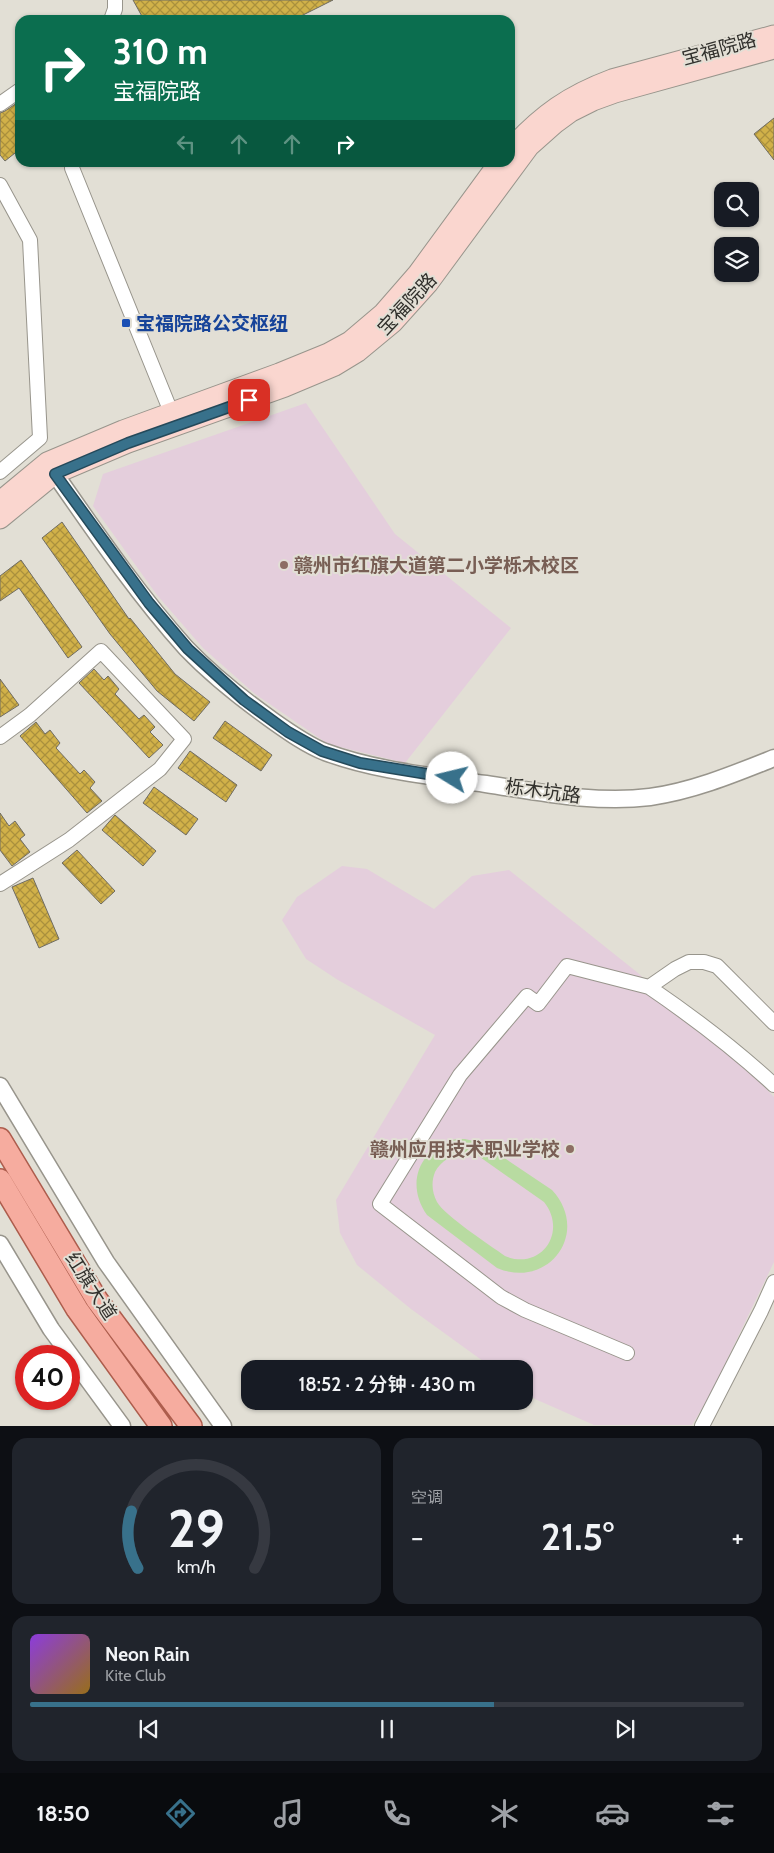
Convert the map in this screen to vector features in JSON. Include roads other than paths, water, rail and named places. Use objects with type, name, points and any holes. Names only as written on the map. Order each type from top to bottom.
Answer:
[{"type":"main road","name":"宝福院路","points":[[515,144],[548,112],[588,88],[612,79],[774,34]]},
{"type":"main road","name":"宝福院路","points":[[515,166],[529,147],[556,123],[571,112],[593,101],[615,93],[774,49]]},
{"type":"main road","name":"宝福院路","points":[[0,500],[51,468],[128,443],[174,419],[328,353],[350,341],[370,326],[383,313],[417,274],[495,167]]},
{"type":"main road","name":"宝福院路","points":[[174,419],[285,387],[335,366],[378,336],[393,323],[428,284],[514,167]]},
{"type":"main road","name":"宝福院路","points":[[0,519],[51,468]]},
{"type":"main road","name":"红旗大道","points":[[0,1139],[97,1300],[191,1426]]},
{"type":"main road","name":"红旗大道","points":[[0,1180],[77,1310],[161,1426]]},
{"type":"street","points":[[112,15],[115,9],[114,0]]},
{"type":"street","points":[[0,104],[15,94]]},
{"type":"street","points":[[72,168],[174,419]]},
{"type":"street","points":[[0,184],[30,240],[40,438],[0,472]]},
{"type":"street","name":"栎木坑路","points":[[51,468],[137,588],[188,649],[244,700],[288,732],[322,751],[360,763],[401,771],[599,799],[650,796],[710,783],[774,758]]},
{"type":"street","points":[[0,737],[30,715],[101,651],[184,739],[160,769],[69,840],[0,884]]},
{"type":"street","points":[[650,987],[675,969],[689,962],[704,962],[718,966],[774,1023]]},
{"type":"street","points":[[627,1353],[525,1310],[501,1297],[380,1204],[460,1075],[527,996],[538,1004],[567,966],[650,987],[744,1057],[774,1085]]},
{"type":"street","points":[[0,1086],[106,1262],[223,1426]]},
{"type":"street","points":[[0,1244],[51,1329],[122,1426]]},
{"type":"street","points":[[702,1426],[774,1282]]},
{"type":"place","name":"宝福院路公交枢纽","points":[[126,323]]},
{"type":"place","name":"赣州市红旗大道第二小学栎木校区","points":[[284,565]]},
{"type":"place","name":"赣州应用技术职业学校","points":[[570,1149]]}]
